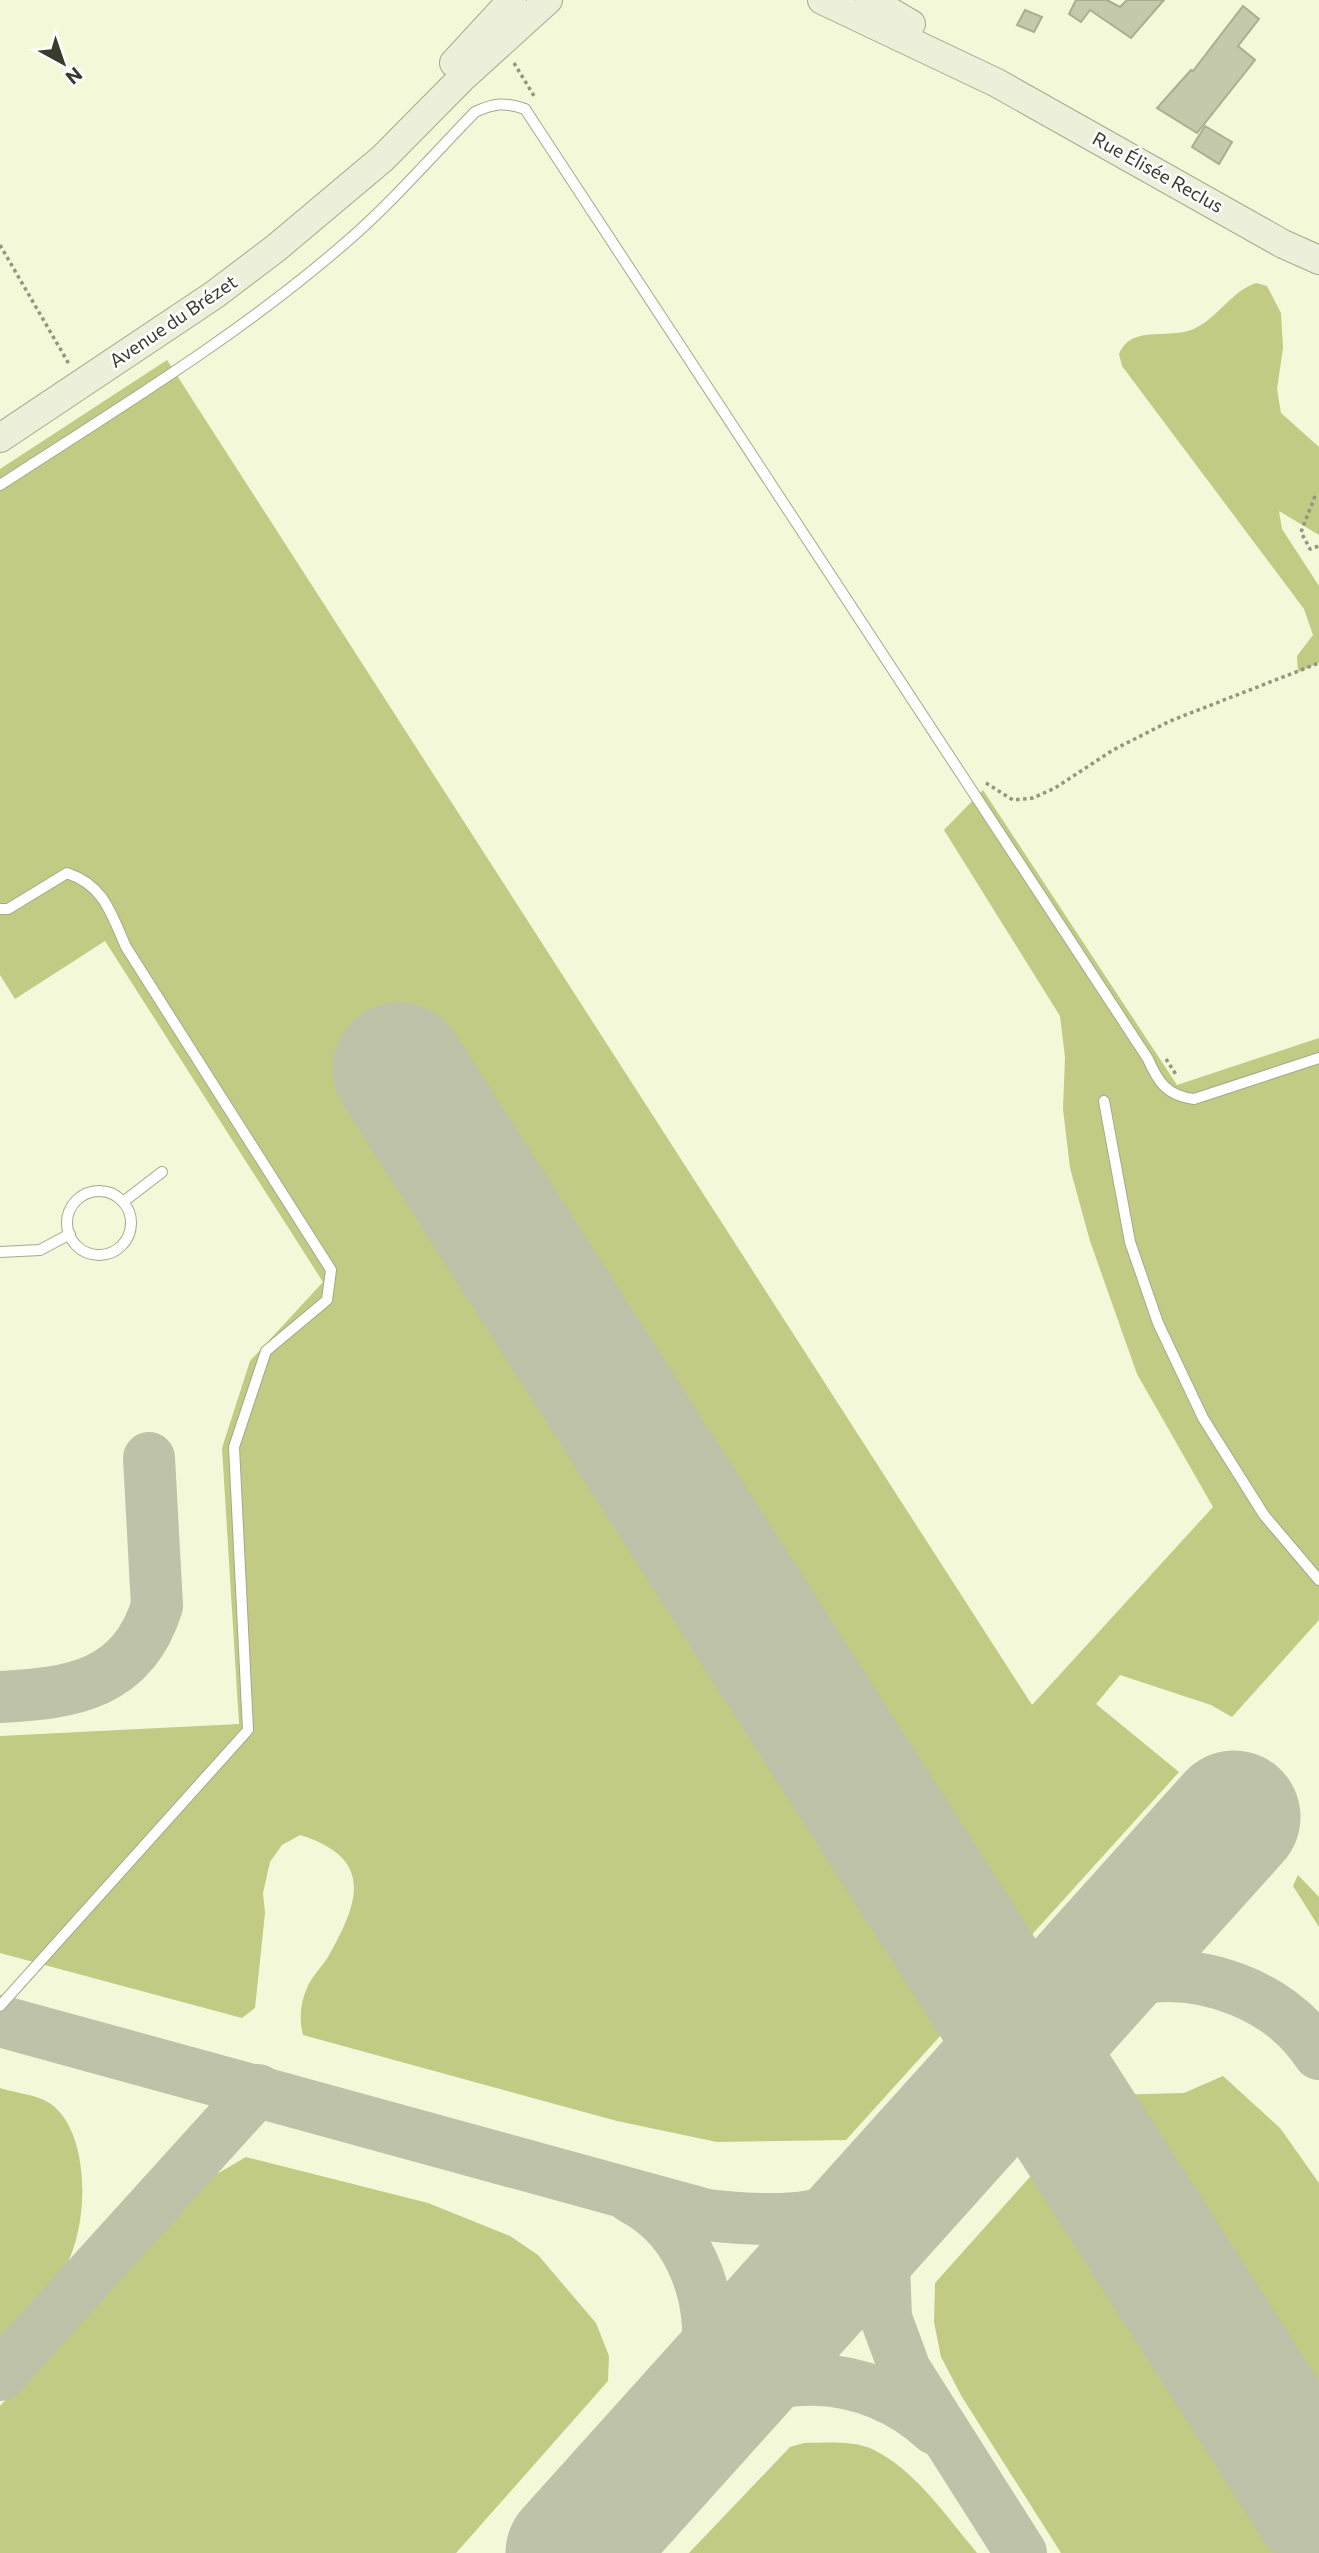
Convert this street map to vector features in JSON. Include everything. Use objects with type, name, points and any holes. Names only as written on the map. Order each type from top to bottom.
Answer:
[{"type":"main road","name":"Avenue du Brézet","points":[[338,193],[373,149],[512,0]]},
{"type":"main road","name":"Avenue du Brézet","points":[[0,438],[214,295],[276,248],[338,193],[383,158],[462,78],[548,0]]},
{"type":"main road","name":"Rue Élisée Reclus","points":[[822,0],[997,83],[1283,244],[1319,260]]},
{"type":"main road","name":"Rue Élisée Reclus","points":[[870,0],[922,31],[997,83]]},
{"type":"lane","points":[[0,485],[214,345],[295,285],[347,242],[475,112],[492,104],[507,102],[525,109],[1125,1024],[1160,1085],[1181,1097],[1194,1098],[1319,1058]]},
{"type":"lane","points":[[0,909],[8,909],[67,873],[88,880],[108,905],[126,947],[331,1270],[327,1300],[266,1350],[234,1447],[248,1730],[0,2006]]},
{"type":"lane","points":[[1104,1101],[1130,1242],[1158,1323],[1203,1418],[1264,1515],[1319,1580]]},
{"type":"lane","points":[[123,1202],[162,1172]]},
{"type":"lane","points":[[105,1191],[123,1202],[131,1221],[130,1232],[117,1249],[108,1253],[87,1252],[79,1247],[70,1234],[68,1219],[71,1209],[85,1194],[105,1191]]},
{"type":"lane","points":[[0,1252],[40,1250],[70,1234]]},
{"type":"path","points":[[0,246],[48,323],[80,384]]},
{"type":"path","points":[[1315,496],[1301,532],[1310,549],[1319,546]]},
{"type":"path","points":[[985,782],[1013,800],[1033,799],[1055,788],[1113,750],[1170,721],[1319,663]]},
{"type":"green space","points":[[1256,283],[1267,286],[1281,313],[1283,348],[1277,389],[1281,413],[1319,447],[1319,535],[1279,511],[1282,529],[1319,586],[1319,663],[1298,672],[1297,656],[1313,635],[1304,609],[1122,366],[1119,354],[1124,345],[1140,336],[1191,330],[1209,320],[1239,292]]},
{"type":"green space","points":[[167,360],[1032,1705],[1213,1507],[1137,1374],[1090,1241],[1070,1168],[1063,1109],[1065,1057],[1060,1016],[944,830],[983,790],[1177,1085],[1319,1038],[1319,1620],[1232,1717],[1211,1705],[1120,1675],[1096,1704],[1179,1772],[846,2140],[717,2142],[617,2121],[303,2035],[301,2012],[305,1994],[348,1918],[354,1884],[350,1869],[340,1856],[324,1845],[300,1835],[282,1845],[270,1862],[263,1893],[265,1913],[255,2008],[242,2018],[0,1953],[0,1736],[239,1724],[222,1448],[250,1361],[323,1282],[105,941],[15,999],[0,975],[0,469]]},
{"type":"green space","points":[[1298,1875],[1319,1897],[1319,1927],[1293,1886]]},
{"type":"green space","points":[[1223,2076],[1280,2128],[1319,2183],[1319,2553],[1061,2553],[962,2397],[941,2357],[934,2322],[935,2283],[1090,2110],[1108,2095],[1184,2093]]},
{"type":"green space","points":[[0,2088],[46,2101],[65,2119],[80,2161],[82,2186],[77,2235],[70,2257],[47,2292],[0,2341]]},
{"type":"green space","points":[[246,2157],[428,2203],[510,2236],[538,2255],[596,2323],[609,2356],[608,2381],[456,2553],[0,2553],[0,2406],[189,2197],[215,2175]]},
{"type":"green space","points":[[804,2443],[858,2445],[889,2459],[917,2482],[977,2553],[689,2553],[790,2447]]},
{"type":"building","points":[[1076,0],[1107,0],[1120,7],[1127,0],[1164,0],[1131,38],[1090,10],[1081,22],[1069,14]]},
{"type":"building","points":[[1243,6],[1259,19],[1238,46],[1255,60],[1197,133],[1157,108],[1191,70],[1193,71]]},
{"type":"building","points":[[1025,10],[1042,17],[1034,32],[1017,25]]},
{"type":"building","points":[[1205,126],[1232,142],[1219,164],[1192,147]]},
{"type":"taxiway","points":[[0,1697],[52,1692],[96,1680],[116,1668],[132,1653],[146,1632],[157,1606],[149,1458]]},
{"type":"taxiway","points":[[1039,2035],[1080,2002],[1095,1994],[1141,1978],[1166,1976],[1217,1983],[1264,2002],[1303,2034],[1319,2054]]},
{"type":"taxiway","points":[[0,2021],[707,2215],[769,2219],[830,2212],[870,2195],[940,2144]]},
{"type":"taxiway","points":[[0,2375],[258,2090]]},
{"type":"taxiway","points":[[928,2163],[895,2215],[884,2265],[886,2318],[905,2370],[1021,2553]]},
{"type":"taxiway","points":[[632,2198],[654,2212],[672,2230],[697,2274],[704,2298],[708,2324],[703,2375],[693,2400],[670,2437]]},
{"type":"taxiway","points":[[645,2472],[687,2427],[722,2403],[752,2389],[784,2382],[816,2380],[848,2384],[879,2393],[909,2408],[935,2429]]},
{"type":"runway","points":[[399,1069],[1319,2504]]},
{"type":"runway","points":[[572,2553],[1234,1817]]}]
